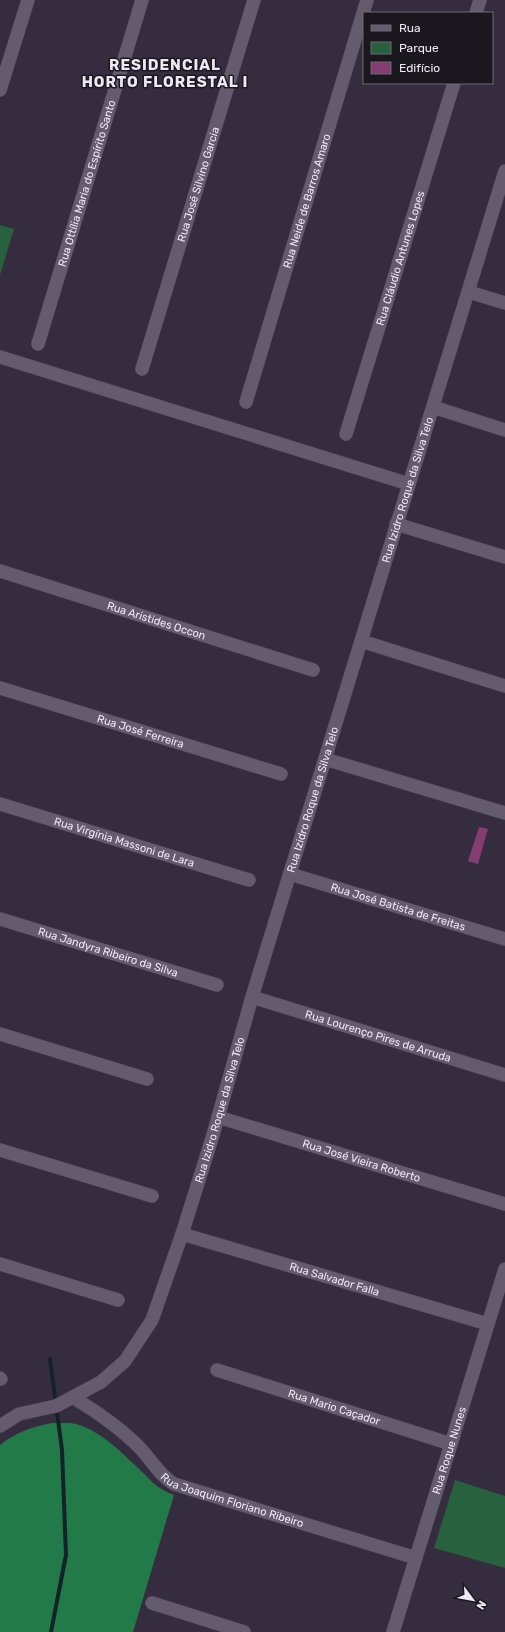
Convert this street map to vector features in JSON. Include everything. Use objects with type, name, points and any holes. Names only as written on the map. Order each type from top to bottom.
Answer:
[{"type":"street","points":[[0,90],[28,0]]},
{"type":"street","name":"Rua Ottília Maria do Espírito Santo","points":[[38,344],[142,0]]},
{"type":"street","name":"Rua José Silvino Garcia","points":[[142,369],[254,0]]},
{"type":"street","name":"Rua Neide de Barros Amaro","points":[[363,12],[367,0]]},
{"type":"street","points":[[476,12],[480,0]]},
{"type":"street","name":"Rua Neide de Barros Amaro","points":[[246,402],[363,13]]},
{"type":"street","name":"Rua Cláudio Antunes Lopes","points":[[346,434],[454,84]]},
{"type":"street","name":"Rua Izidro Roque da Silva Telo","points":[[0,1426],[19,1414],[56,1406],[74,1398],[101,1382],[125,1361],[152,1320],[182,1234],[218,1117],[252,997],[505,173]]},
{"type":"street","points":[[469,292],[505,303]]},
{"type":"street","points":[[0,357],[409,484]]},
{"type":"street","points":[[433,407],[505,430]]},
{"type":"street","points":[[396,524],[505,557]]},
{"type":"street","name":"Rua Aristides Occon","points":[[0,572],[313,670]]},
{"type":"street","points":[[361,641],[505,686]]},
{"type":"street","name":"Rua José Ferreira","points":[[0,688],[281,774]]},
{"type":"street","points":[[326,759],[505,813]]},
{"type":"street","name":"Rua Virgínia Massoni de Lara","points":[[0,804],[249,880]]},
{"type":"street","name":"Rua José Batista de Freitas","points":[[290,874],[505,939]]},
{"type":"street","name":"Rua Jandyra Ribeiro da Silva","points":[[0,919],[217,985]]},
{"type":"street","name":"Rua Lourenço Pires de Arruda","points":[[252,997],[505,1075]]},
{"type":"street","points":[[0,1034],[147,1078]]},
{"type":"street","name":"Rua José Vieira Roberto","points":[[218,1117],[505,1204]]},
{"type":"street","points":[[0,1150],[152,1196]]},
{"type":"street","name":"Rua Salvador Falla","points":[[182,1234],[488,1324]]},
{"type":"street","points":[[0,1264],[118,1300]]},
{"type":"street","name":"Rua Roque Nunes","points":[[394,1632],[505,1269]]},
{"type":"street","name":"Rua Mario Caçador","points":[[216,1370],[452,1444]]},
{"type":"street","name":"Rua Joaquim Floriano Ribeiro","points":[[74,1398],[104,1416],[138,1446],[165,1478],[174,1484],[416,1558]]},
{"type":"street","points":[[152,1603],[244,1632]]},
{"type":"green space","points":[[0,225],[14,229],[0,275]]},
{"type":"green space","points":[[52,1423],[70,1423],[79,1425],[97,1433],[122,1453],[157,1486],[174,1495],[133,1632],[0,1632],[0,1445],[24,1431]]},
{"type":"green space","points":[[455,1480],[505,1496],[505,1568],[434,1548]]},
{"type":"building","points":[[479,827],[488,829],[478,864],[468,861]]},
{"type":"waterway","points":[[50,1359],[62,1450],[66,1555],[51,1632]]},
{"type":"district","name":"RESIDENCIAL HORTO FLORESTAL I","points":[[165,74]]}]
